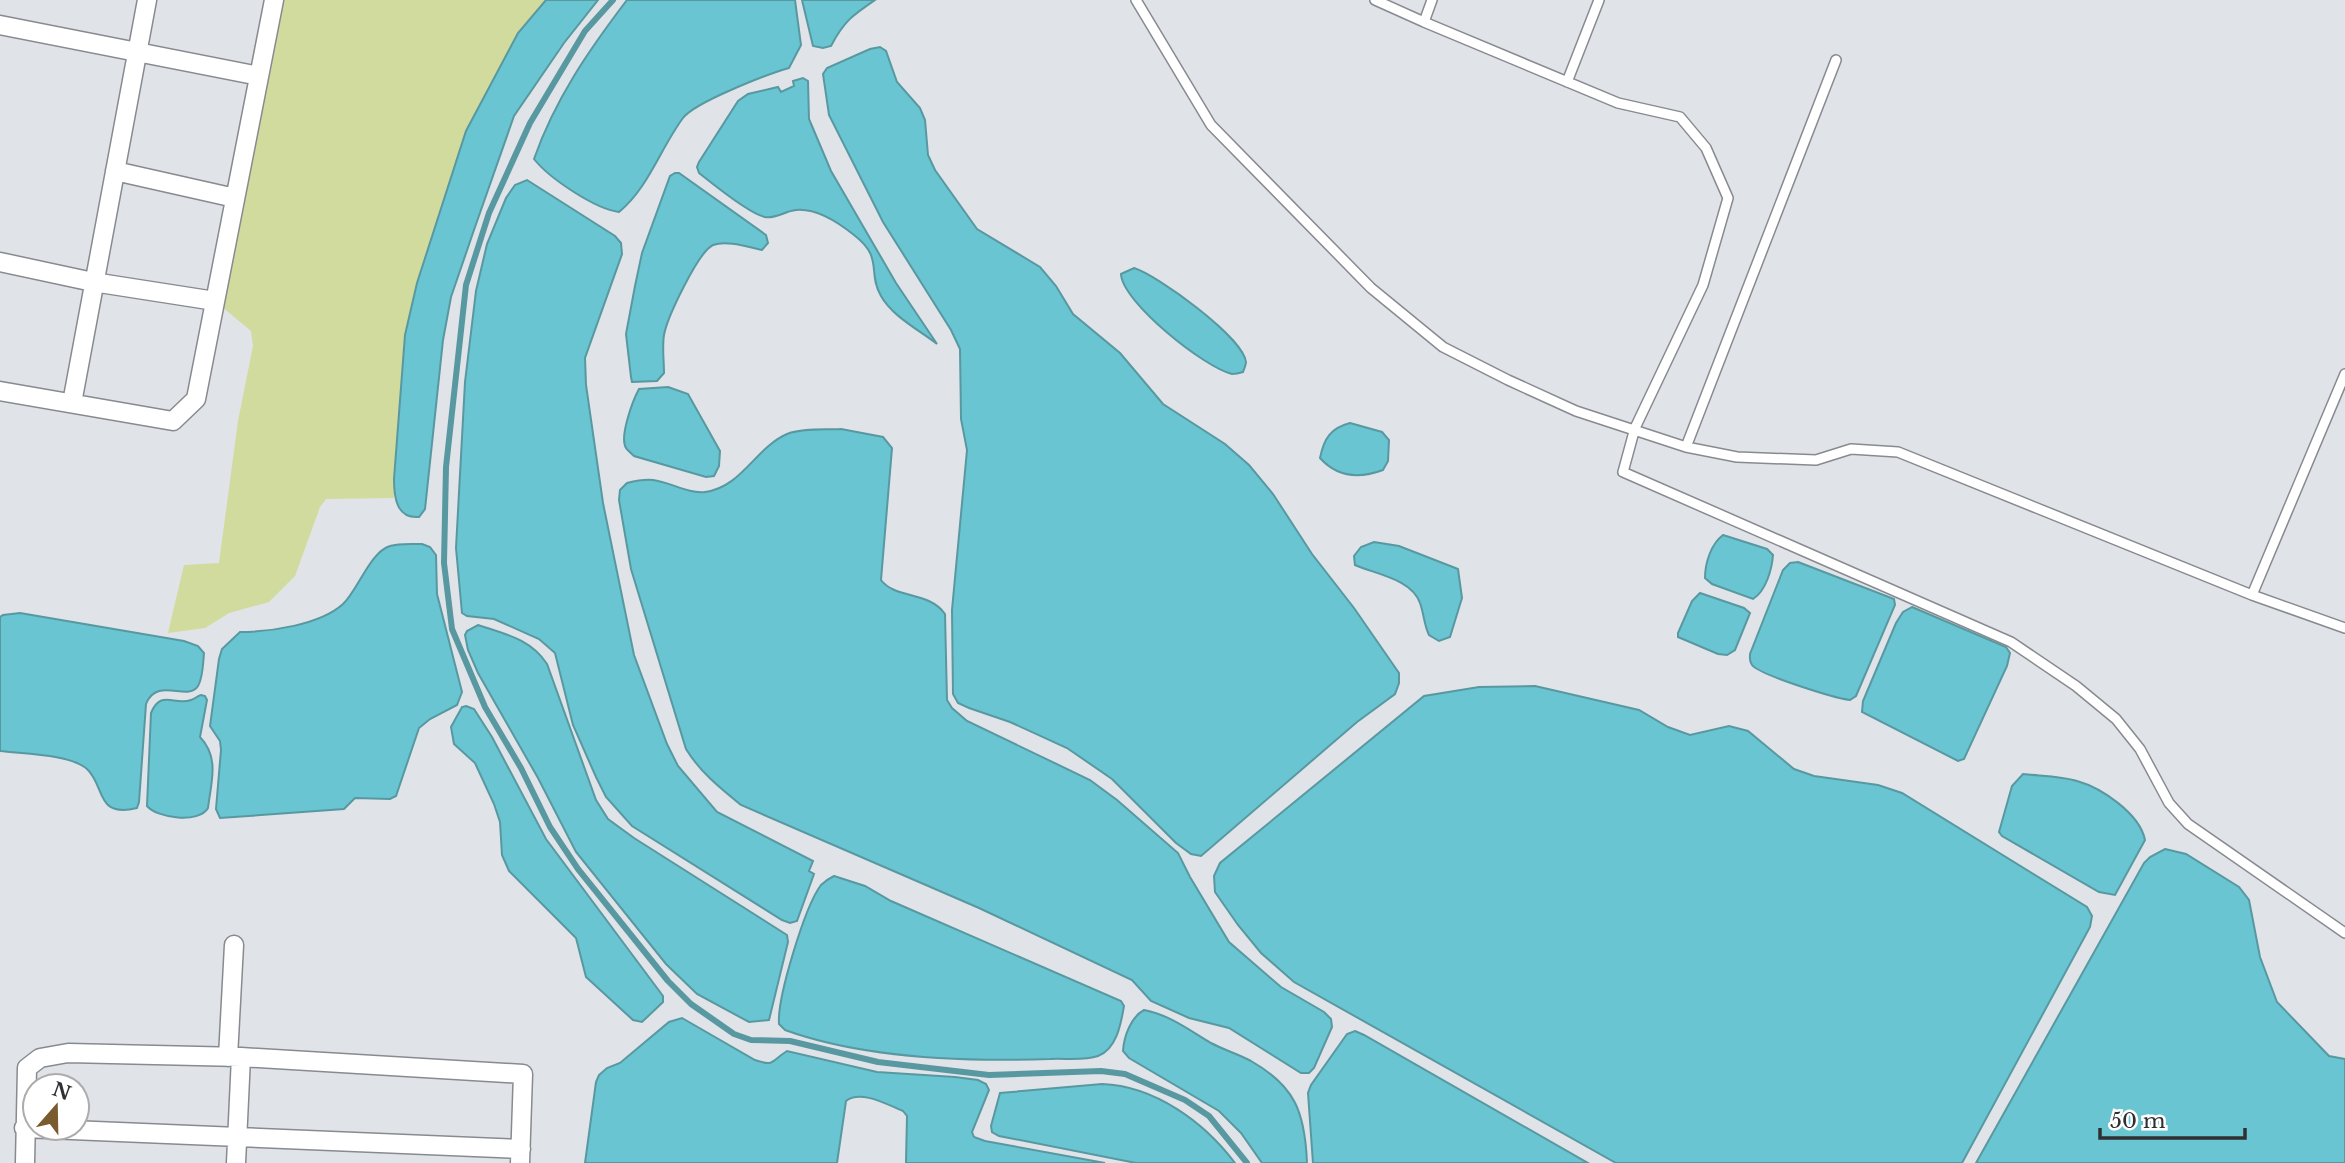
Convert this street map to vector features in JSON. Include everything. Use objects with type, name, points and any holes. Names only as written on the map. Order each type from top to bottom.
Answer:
[{"type":"street","points":[[72,403],[148,0]]},
{"type":"street","points":[[0,391],[173,421],[196,399],[274,0]]},
{"type":"street","points":[[0,25],[259,76]]},
{"type":"street","points":[[115,171],[235,198]]},
{"type":"street","points":[[0,262],[93,282],[215,301]]},
{"type":"street","points":[[234,945],[238,1138],[236,1163]]},
{"type":"street","points":[[27,1072],[27,1068],[40,1058],[68,1053],[235,1057],[523,1074],[521,1156],[91,1131]]},
{"type":"street","points":[[24,1142],[24,1163]]},
{"type":"lane","points":[[1136,0],[1211,125],[1371,288],[1443,347],[1577,411],[1686,447],[1737,457],[1816,460],[1851,449],[1898,452],[2252,595],[2345,628]]},
{"type":"lane","points":[[1375,0],[1618,103],[1680,117],[1706,148],[1728,198],[1703,285],[1635,428],[1623,472],[2011,642],[2076,686],[2116,719],[2140,748],[2169,803],[2188,824],[2345,933]]},
{"type":"lane","points":[[1424,22],[1432,0]]},
{"type":"lane","points":[[1567,82],[1599,0]]},
{"type":"lane","points":[[1686,447],[1836,60]]},
{"type":"lane","points":[[2252,595],[2345,374]]},
{"type":"green space","points":[[274,0],[546,0],[518,33],[466,131],[417,283],[405,335],[394,498],[326,499],[320,507],[295,576],[269,602],[229,613],[205,628],[168,633],[184,565],[219,563],[238,421],[253,346],[251,331],[215,301]]},
{"type":"water","points":[[546,0],[598,0],[564,43],[514,116],[451,297],[443,340],[425,509],[419,517],[411,517],[398,505],[394,479],[405,335],[417,283],[466,131],[518,33]]},
{"type":"water","points":[[627,0],[795,0],[801,45],[789,68],[716,97],[683,118],[638,191],[619,212],[609,210],[573,192],[534,159],[552,116],[574,76]]},
{"type":"water","points":[[802,0],[875,0],[850,19],[831,46],[823,48],[813,46]]},
{"type":"water","points":[[880,47],[886,51],[897,82],[920,108],[925,120],[928,155],[935,170],[977,229],[1040,267],[1056,286],[1073,314],[1120,353],[1163,404],[1225,444],[1249,465],[1273,494],[1312,554],[1399,673],[1395,694],[1357,722],[1201,856],[1191,854],[1176,843],[1112,779],[1067,748],[1010,722],[958,703],[953,694],[952,610],[967,450],[961,419],[960,349],[951,330],[883,222],[829,115],[823,74],[827,68]]},
{"type":"water","points":[[803,78],[808,81],[809,119],[831,171],[896,283],[937,344],[886,303],[877,287],[869,251],[848,230],[811,211],[792,211],[769,217],[758,215],[699,173],[699,162],[738,101],[748,94],[778,87],[781,92],[794,86],[793,81]]},
{"type":"water","points":[[679,173],[766,235],[768,243],[762,250],[725,243],[713,245],[707,250],[684,286],[666,327],[663,344],[664,373],[657,381],[632,382],[626,334],[635,286],[642,253],[670,176]]},
{"type":"water","points":[[527,180],[615,236],[621,243],[622,254],[585,358],[586,385],[603,503],[634,655],[667,744],[678,766],[717,812],[813,861],[809,871],[814,874],[797,921],[790,923],[782,920],[632,826],[606,797],[596,777],[573,725],[555,653],[539,639],[494,619],[462,613],[456,548],[465,382],[476,291],[487,244],[506,198],[515,185]]},
{"type":"water","points":[[1134,268],[1179,294],[1215,323],[1241,351],[1246,362],[1243,372],[1232,374],[1203,360],[1149,316],[1125,286],[1121,274]]},
{"type":"water","points":[[668,387],[688,394],[720,451],[719,466],[714,476],[706,477],[634,456],[626,448],[625,427],[639,389]]},
{"type":"water","points":[[1350,423],[1382,432],[1389,440],[1388,461],[1383,470],[1365,475],[1349,475],[1334,469],[1320,458],[1329,435]]},
{"type":"water","points":[[841,429],[883,437],[892,448],[881,580],[895,590],[930,602],[945,614],[947,700],[952,708],[967,721],[1090,780],[1178,853],[1229,942],[1281,987],[1324,1012],[1331,1019],[1332,1027],[1314,1068],[1309,1073],[1301,1073],[1229,1028],[1189,1018],[1151,1001],[1132,980],[979,908],[741,805],[711,779],[686,749],[631,569],[619,500],[620,490],[627,483],[646,480],[699,492],[718,489],[739,475],[776,440],[787,434],[807,430]]},
{"type":"water","points":[[1723,535],[1767,549],[1773,555],[1765,585],[1753,599],[1712,584],[1705,578],[1709,554]]},
{"type":"water","points":[[1374,542],[1399,546],[1458,569],[1462,598],[1450,637],[1439,641],[1429,635],[1420,603],[1409,588],[1392,578],[1355,565],[1354,556],[1361,547]]},
{"type":"water","points":[[397,544],[422,544],[430,547],[436,555],[437,594],[462,692],[457,705],[419,728],[396,796],[390,799],[355,798],[344,809],[220,818],[216,809],[221,750],[220,741],[210,726],[222,649],[240,632],[294,626],[333,611],[349,598],[370,563],[383,550]]},
{"type":"water","points":[[1798,562],[1894,599],[1895,605],[1856,696],[1850,700],[1782,680],[1758,669],[1750,662],[1750,654],[1783,570],[1790,563]]},
{"type":"water","points":[[1700,593],[1744,608],[1750,613],[1735,650],[1727,655],[1718,654],[1678,637],[1692,601]]},
{"type":"water","points":[[1912,607],[2006,647],[2010,653],[2007,666],[1964,759],[1958,761],[1862,712],[1863,701],[1896,623],[1903,612]]},
{"type":"water","points":[[20,613],[184,641],[198,646],[204,653],[198,686],[187,692],[157,692],[146,704],[137,808],[114,809],[108,805],[93,776],[79,764],[58,758],[0,751],[0,617]]},
{"type":"water","points":[[478,625],[525,643],[547,664],[596,800],[608,819],[787,935],[788,942],[769,1020],[749,1022],[697,994],[666,964],[576,852],[468,650],[465,635]]},
{"type":"water","points":[[1535,686],[1639,710],[1668,727],[1690,735],[1729,726],[1748,731],[1794,769],[1814,776],[1878,785],[1902,793],[2087,907],[2092,916],[2090,927],[1962,1163],[1616,1163],[1294,982],[1261,953],[1215,892],[1214,876],[1220,863],[1424,696],[1479,687]]},
{"type":"water","points":[[201,695],[207,700],[200,737],[210,753],[213,771],[208,808],[203,813],[187,818],[159,814],[147,806],[151,713],[159,702],[164,700],[185,701]]},
{"type":"water","points":[[462,707],[474,709],[492,737],[546,839],[663,996],[663,1002],[642,1022],[633,1020],[586,977],[576,938],[509,871],[502,855],[500,822],[494,804],[475,763],[454,744],[451,727]]},
{"type":"water","points":[[2023,774],[2064,778],[2087,784],[2118,803],[2136,821],[2145,840],[2115,895],[2099,892],[2002,836],[1999,832],[2012,786]]},
{"type":"water","points":[[2165,849],[2186,854],[2239,887],[2249,900],[2260,957],[2277,1002],[2329,1056],[2345,1059],[2345,1163],[1976,1163],[2144,863]]},
{"type":"water","points":[[834,876],[865,886],[891,901],[1121,1001],[1124,1006],[1114,1042],[1104,1053],[1087,1058],[950,1059],[882,1053],[816,1040],[785,1030],[779,1024],[780,1011],[793,953],[815,896],[821,885]]},
{"type":"water","points":[[1144,1010],[1171,1019],[1211,1043],[1251,1061],[1278,1080],[1295,1102],[1300,1115],[1307,1163],[1262,1163],[1241,1133],[1219,1111],[1129,1058],[1123,1051],[1125,1039],[1135,1017]]},
{"type":"water","points":[[682,1018],[761,1062],[772,1062],[787,1051],[877,1072],[978,1080],[986,1084],[989,1090],[972,1132],[974,1137],[1105,1163],[906,1163],[907,1116],[903,1111],[882,1102],[859,1097],[846,1101],[837,1163],[585,1163],[599,1075],[607,1068],[620,1063],[669,1022]]},
{"type":"water","points":[[1355,1031],[1588,1163],[1313,1163],[1308,1093],[1347,1034]]},
{"type":"water","points":[[1102,1084],[1141,1091],[1177,1109],[1209,1134],[1235,1163],[1136,1163],[999,1136],[992,1132],[991,1126],[1000,1093]]},
{"type":"waterway","points":[[613,0],[585,31],[530,123],[489,213],[466,285],[446,467],[444,563],[452,629],[485,707],[521,768],[550,827],[578,869],[668,981],[691,1004],[734,1034],[751,1040],[790,1041],[878,1062],[989,1075],[1101,1071],[1125,1074],[1185,1100],[1209,1116],[1247,1163]]}]
